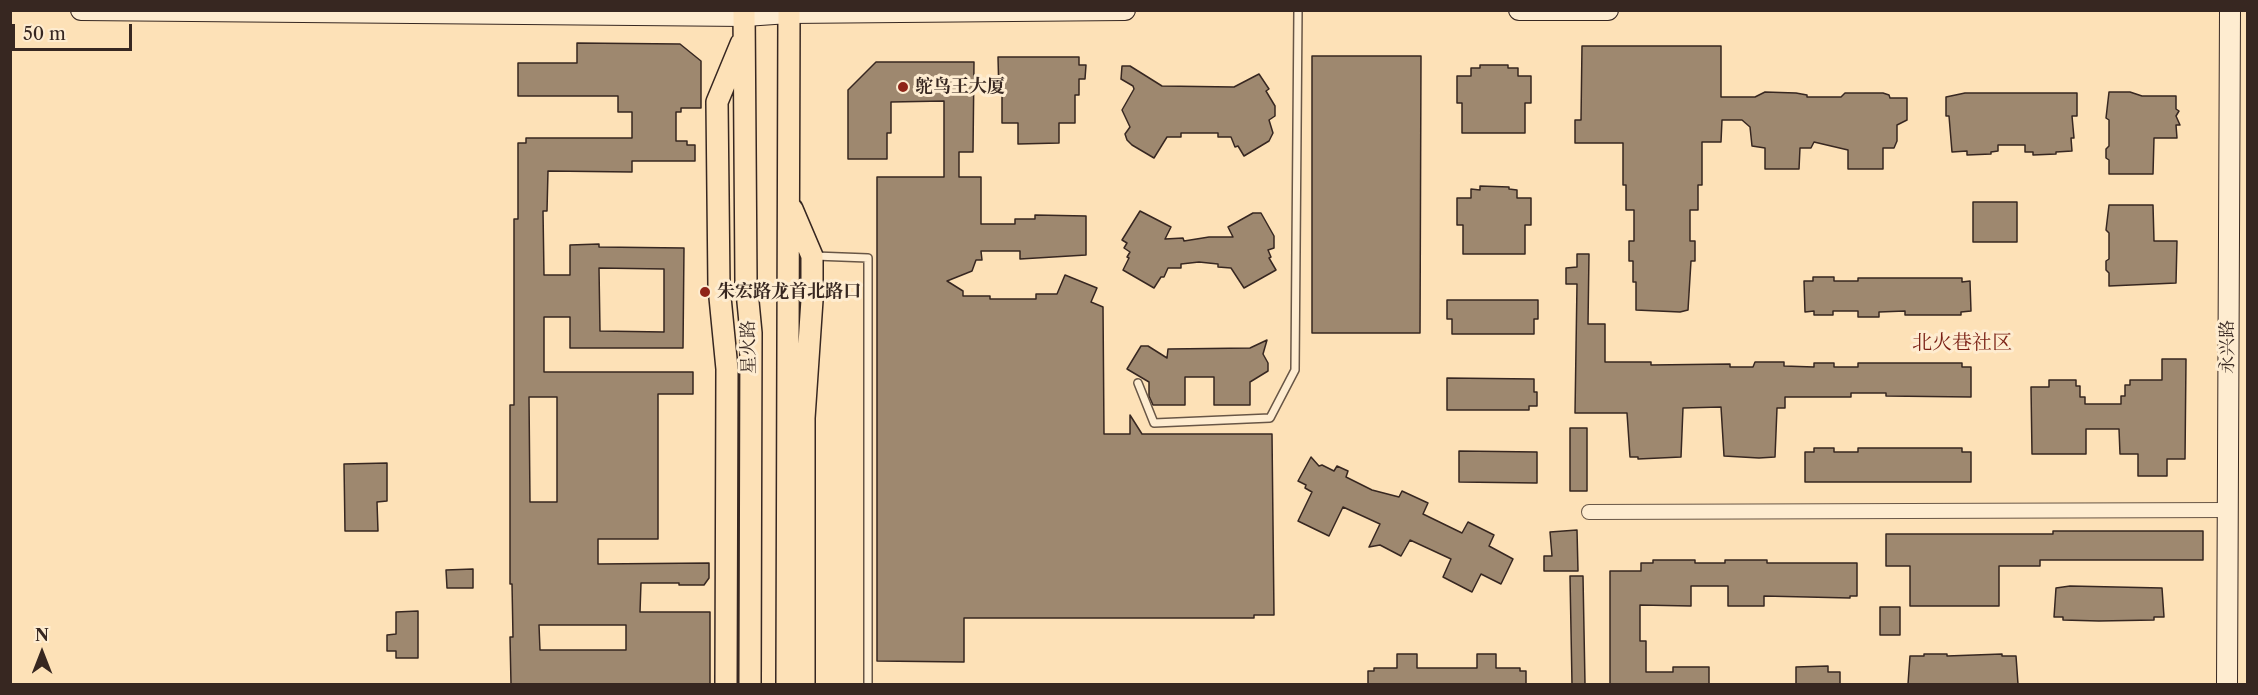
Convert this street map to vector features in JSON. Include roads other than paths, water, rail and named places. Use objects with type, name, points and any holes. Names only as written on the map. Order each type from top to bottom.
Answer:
[{"type":"main road","points":[[787,684],[789,12]]},
{"type":"main road","points":[[726,684],[728,369],[719,286],[717,102],[744,20]]},
{"type":"main road","name":"星火路","points":[[744,20],[746,281],[750,333],[750,684]]},
{"type":"main road","points":[[788,201],[812,256],[812,300],[804,418],[804,684]]},
{"type":"main road","points":[[723,317],[750,404]]},
{"type":"main road","points":[[727,560],[750,560]]},
{"type":"street","points":[[81,10],[744,20],[789,12],[1125,10]]},
{"type":"street","points":[[1519,10],[1608,10]]},
{"type":"street","name":"永兴路","points":[[2227,684],[2230,10]]},
{"type":"street","points":[[1589,512],[2228,510]]},
{"type":"lane","points":[[1138,383],[1154,423],[1270,418],[1295,370],[1298,10]]},
{"type":"lane","points":[[812,256],[868,258],[868,684]]},
{"type":"place","name":"鸵鸟王大厦","points":[[903,87]]},
{"type":"place","name":"朱宏路龙首北路口","points":[[705,292]]},
{"type":"district","name":"北火巷社区","points":[[1962,343]]}]
